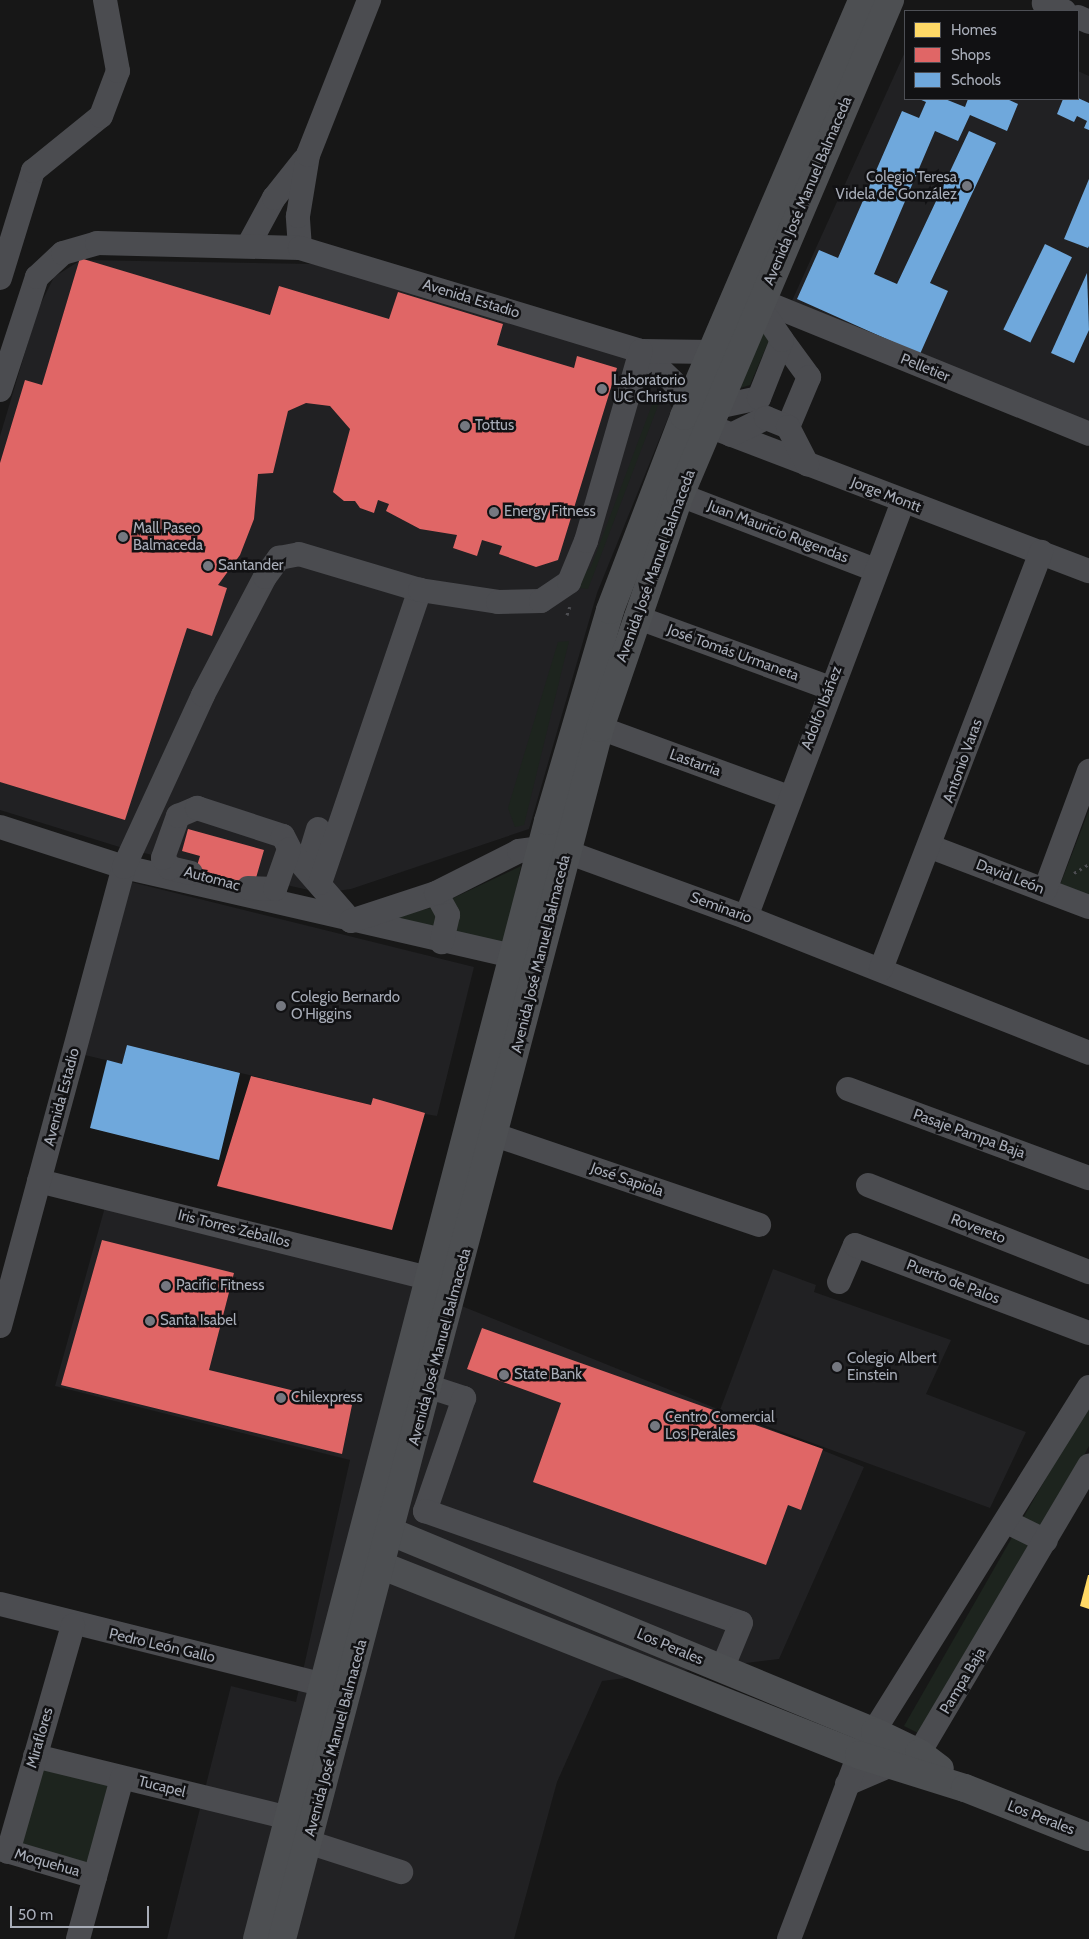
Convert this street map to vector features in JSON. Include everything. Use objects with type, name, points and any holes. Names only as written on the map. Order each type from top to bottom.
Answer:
[{"type":"main road","name":"Avenida José Manuel Balmaceda","points":[[282,1939],[308,1842],[378,1526],[429,1278],[514,956],[600,728],[636,617],[706,417],[711,352],[862,0]]},
{"type":"main road","name":"Avenida José Manuel Balmaceda","points":[[378,1526],[430,1387],[495,1135],[554,850],[610,610],[760,304],[890,0]]},
{"type":"main road","name":"Los Perales","points":[[378,1526],[875,1732],[908,1759],[965,1788],[1089,1837]]},
{"type":"main road","name":"Avenida José Manuel Balmaceda","points":[[258,1939],[325,1685],[369,1561]]},
{"type":"main road","name":"Los Perales","points":[[369,1561],[859,1755],[908,1759]]},
{"type":"main road","points":[[560,1636],[563,1614],[577,1608]]},
{"type":"street","points":[[0,278],[33,171],[101,116],[115,80],[118,71],[105,0]]},
{"type":"street","points":[[300,248],[298,216],[308,154],[368,0]]},
{"type":"street","points":[[1046,0],[1044,3],[1062,10]]},
{"type":"street","points":[[248,246],[274,198],[308,154]]},
{"type":"street","name":"Avenida Estadio","points":[[0,390],[37,277],[63,253],[97,243],[300,248],[642,351],[711,352]]},
{"type":"street","points":[[760,304],[782,340],[809,377],[788,427]]},
{"type":"street","name":"Pelletier","points":[[760,304],[1089,434]]},
{"type":"street","points":[[762,408],[782,340]]},
{"type":"street","name":"Avenida Estadio","points":[[642,351],[706,417]]},
{"type":"street","name":"Avenida Estadio","points":[[0,1326],[124,867],[223,656],[279,558],[299,554],[420,590],[498,602],[541,601],[569,582],[586,541],[642,351]]},
{"type":"street","points":[[706,417],[762,408]]},
{"type":"street","points":[[706,417],[762,408],[788,427],[807,464]]},
{"type":"street","name":"Jorge Montt","points":[[706,417],[807,464],[1089,571]]},
{"type":"street","name":"Juan Mauricio Rugendas","points":[[680,495],[875,570]]},
{"type":"street","name":"Adolfo Ibáñez","points":[[746,916],[830,688],[903,502]]},
{"type":"street","name":"Antonio Varas","points":[[881,969],[932,847],[1041,552]]},
{"type":"street","points":[[351,920],[320,883],[305,840],[420,590]]},
{"type":"street","name":"José Tomás Urmaneta","points":[[636,617],[830,688]]},
{"type":"street","name":"Lastarria","points":[[600,728],[789,797]]},
{"type":"street","points":[[1045,890],[1089,771]]},
{"type":"street","points":[[148,815],[174,823],[184,810],[197,808],[283,836],[305,840]]},
{"type":"street","name":"Automac","points":[[174,823],[163,858],[170,868],[260,892],[275,889],[305,840]]},
{"type":"street","points":[[0,827],[124,867],[442,942],[514,956]]},
{"type":"street","points":[[305,840],[320,883]]},
{"type":"street","name":"David León","points":[[932,847],[1089,907]]},
{"type":"street","name":"Seminario","points":[[351,920],[436,894],[519,851],[554,850],[746,916],[1089,1053]]},
{"type":"street","points":[[436,894],[448,915],[442,942]]},
{"type":"street","name":"Pasaje Pampa Baja","points":[[848,1089],[1089,1178]]},
{"type":"street","name":"José Sapiola","points":[[495,1135],[759,1225]]},
{"type":"street","name":"Iris Torres Zeballos","points":[[39,1180],[429,1278]]},
{"type":"street","name":"Rovereto","points":[[868,1185],[1089,1272]]},
{"type":"street","name":"Puerto de Palos","points":[[840,1282],[855,1245],[1089,1333]]},
{"type":"street","points":[[430,1387],[464,1398],[425,1511],[741,1623],[722,1669]]},
{"type":"street","points":[[788,1939],[859,1755],[1007,1522],[1082,1414],[1089,1387]]},
{"type":"street","name":"Pampa Baja","points":[[908,1759],[1046,1542],[1089,1465]]},
{"type":"street","points":[[1007,1522],[1046,1542]]},
{"type":"street","name":"Pedro León Gallo","points":[[0,1604],[73,1625],[325,1685]]},
{"type":"street","name":"Miraflores","points":[[4,1850],[35,1756],[73,1625]]},
{"type":"street","name":"Tucapel","points":[[35,1756],[290,1818]]},
{"type":"street","points":[[847,1784],[908,1759]]},
{"type":"street","points":[[78,1939],[122,1778]]},
{"type":"street","points":[[308,1842],[401,1872]]},
{"type":"street","name":"Moquehua","points":[[4,1850],[95,1877]]},
{"type":"shaded area","name":"Colegio Teresa Videla de González","points":[[904,54],[904,100],[1079,100],[1079,71],[1089,76],[1089,429],[791,303]]},
{"type":"shaded area","points":[[81,260],[312,264],[637,352],[672,408],[597,593],[529,829],[351,889],[322,893],[126,849],[0,810],[0,436],[38,309],[54,277]]},
{"type":"shaded area","points":[[759,321],[770,338],[750,385],[730,391]]},
{"type":"shaded area","points":[[653,402],[659,403],[588,589],[580,588],[579,577],[591,567]]},
{"type":"shaded area","points":[[569,641],[524,825],[515,827],[508,808],[558,642]]},
{"type":"shaded area","points":[[1089,810],[1089,896],[1060,885]]},
{"type":"shaded area","points":[[521,866],[504,946],[450,937],[447,901]]},
{"type":"shaded area","name":"Colegio Bernardo O'Higgins","points":[[127,881],[474,967],[437,1116],[371,1105],[127,1045],[122,1064],[85,1055]]},
{"type":"shaded area","points":[[435,907],[439,918],[433,930],[375,921]]},
{"type":"shaded area","points":[[105,1207],[397,1280],[720,1410],[773,1269],[816,1285],[814,1292],[951,1340],[926,1394],[1026,1432],[990,1508],[728,1412],[864,1467],[779,1659],[602,1681],[557,1782],[514,1939],[167,1939],[231,1686],[296,1702],[350,1460],[55,1386]]},
{"type":"shaded area","points":[[1089,1403],[1089,1446],[930,1739],[904,1726]]},
{"type":"shaded area","points":[[44,1761],[114,1784],[87,1868],[17,1845]]},
{"type":"building: Homes","points":[[1089,1575],[1089,1609],[1080,1606]]},
{"type":"building: Shops","name":"Mall Paseo Balmaceda","points":[[80,258],[270,315],[279,286],[389,319],[398,292],[503,324],[497,345],[574,368],[577,356],[617,368],[558,560],[536,567],[499,554],[502,546],[482,540],[477,556],[453,548],[457,535],[420,529],[386,511],[389,504],[378,500],[374,513],[360,508],[355,501],[344,501],[333,492],[350,429],[330,406],[306,403],[288,411],[273,473],[258,474],[254,519],[240,555],[218,585],[227,588],[212,636],[187,628],[125,820],[0,782],[0,463],[25,380],[42,385]]},
{"type":"building: Shops","points":[[188,829],[264,850],[254,885],[196,869],[200,856],[182,851]]},
{"type":"building: Shops","points":[[251,1076],[371,1105],[373,1098],[425,1113],[392,1230],[217,1186]]},
{"type":"building: Shops","name":"Santa Isabel","points":[[102,1240],[234,1273],[209,1370],[352,1405],[342,1454],[61,1385]]},
{"type":"building: Shops","name":"Centro Comercial Los Perales","points":[[482,1328],[823,1449],[801,1510],[788,1505],[766,1565],[533,1482],[561,1403],[467,1369]]},
{"type":"building: Schools","points":[[1079,98],[1089,103],[1089,130],[1084,128],[1087,121],[1077,116],[1074,122],[1057,114],[1063,100],[1079,100]]},
{"type":"building: Schools","points":[[921,100],[948,100],[965,107],[968,100],[1009,100],[1018,104],[1007,131],[970,115],[958,141],[935,131],[874,274],[897,284],[969,131],[996,143],[930,283],[948,291],[920,354],[797,299],[819,250],[838,258],[902,111],[919,118],[926,102]]},
{"type":"building: Schools","points":[[1089,179],[1089,246],[1088,248],[1064,239]]},
{"type":"building: Schools","points":[[1045,244],[1072,257],[1030,343],[1003,329]]},
{"type":"building: Schools","points":[[1087,273],[1089,330],[1074,363],[1051,353]]},
{"type":"building: Schools","points":[[127,1045],[240,1073],[219,1160],[90,1128],[107,1060],[122,1064]]},
{"type":"place","name":"Colegio Teresa Videla de González","points":[[967,186]]},
{"type":"place","name":"Laboratorio UC Christus","points":[[602,389]]},
{"type":"place","name":"Tottus","points":[[465,426]]},
{"type":"place","name":"Energy Fitness","points":[[494,512]]},
{"type":"place","name":"Mall Paseo Balmaceda","points":[[123,537]]},
{"type":"place","name":"Santander","points":[[208,566]]},
{"type":"place","name":"Colegio Bernardo O'Higgins","points":[[281,1006]]},
{"type":"place","name":"Pacific Fitness","points":[[166,1286]]},
{"type":"place","name":"Santa Isabel","points":[[150,1321]]},
{"type":"place","name":"Colegio Albert Einstein","points":[[837,1367]]},
{"type":"place","name":"State Bank","points":[[504,1375]]},
{"type":"place","name":"Chilexpress","points":[[281,1398]]},
{"type":"place","name":"Centro Comercial Los Perales","points":[[655,1426]]}]
